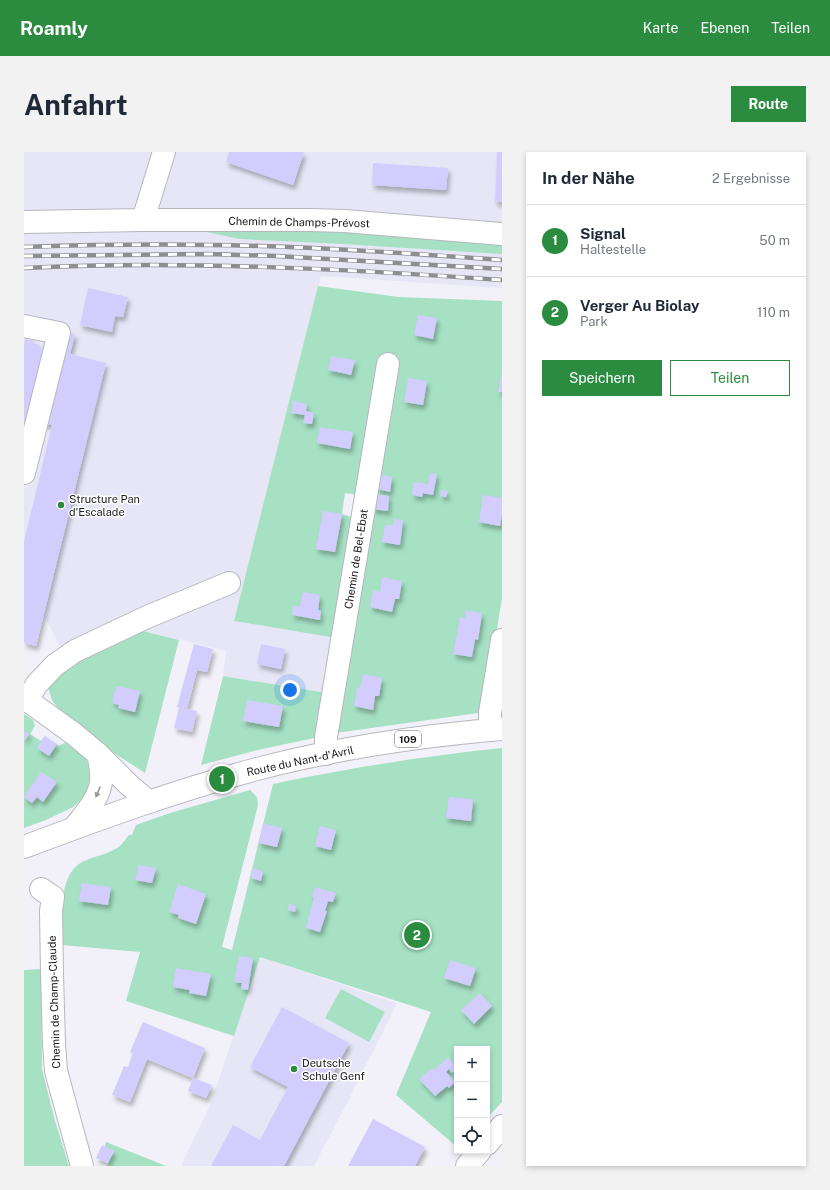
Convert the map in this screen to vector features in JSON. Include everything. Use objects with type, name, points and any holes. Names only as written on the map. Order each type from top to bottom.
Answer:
[{"type":"street","points":[[143,220],[164,152]]},
{"type":"street","name":"Chemin de Champs-Prévost","points":[[24,222],[143,220],[338,220],[502,234]]},
{"type":"street","points":[[24,326],[59,333],[24,473]]},
{"type":"street","name":"Chemin de Bel-Ebat","points":[[326,754],[327,729],[388,364]]},
{"type":"street","points":[[149,802],[128,784],[98,754],[74,734],[25,699],[51,670],[75,651],[147,617],[229,583]]},
{"type":"street","name":"Route du Nant-d'Avril","points":[[24,847],[149,802],[257,769],[326,754],[440,734],[496,730],[490,713],[502,640]]},
{"type":"street","points":[[74,828],[92,804],[99,789],[101,782],[101,770],[98,754]]},
{"type":"street","name":"Chemin de Champ-Claude","points":[[41,889],[53,897],[52,974],[56,1071],[82,1166]]},
{"type":"street","points":[[490,1140],[502,1126]]},
{"type":"street","points":[[467,1166],[477,1154]]},
{"type":"shaded area","points":[[24,152],[502,152],[502,288],[321,276],[234,621],[329,637],[336,635],[327,693],[223,676],[226,651],[119,625],[65,655],[44,616],[24,611]]},
{"type":"shaded area","name":"Deutsche Schule Genf","points":[[260,957],[397,1003],[314,1166],[181,1166],[210,1105]]},
{"type":"green space","points":[[266,228],[502,241],[502,254],[240,239],[192,229]]},
{"type":"green space","points":[[318,286],[399,297],[502,301],[502,598],[484,707],[478,713],[336,733],[391,377],[398,373],[399,361],[394,355],[359,495],[345,493],[342,514],[355,518],[336,635],[330,637],[234,621]]},
{"type":"green space","points":[[119,625],[179,640],[145,773],[100,744],[59,710],[52,700],[48,687],[52,669]]},
{"type":"green space","points":[[223,676],[327,693],[321,731],[314,738],[258,750],[201,765]]},
{"type":"green space","points":[[24,714],[33,720],[35,726],[30,734],[41,741],[45,736],[59,746],[66,742],[85,757],[90,769],[89,783],[85,797],[73,807],[46,820],[24,828]]},
{"type":"green space","points":[[502,748],[502,1102],[490,1115],[490,1046],[454,1046],[454,1144],[396,1095],[431,1012],[260,957],[234,1036],[126,1001],[140,952],[62,945],[61,924],[63,900],[65,888],[74,868],[82,862],[117,848],[129,835],[132,835],[136,825],[170,813],[250,790],[257,797],[258,805],[222,947],[232,950],[273,784],[387,763]]},
{"type":"green space","points":[[41,969],[42,1069],[55,1121],[69,1166],[24,1166],[24,970]]},
{"type":"green space","points":[[341,989],[385,1012],[369,1042],[325,1018]]},
{"type":"green space","points":[[106,1142],[166,1166],[107,1166],[114,1151],[105,1147]]},
{"type":"building","points":[[229,152],[304,152],[293,185],[226,162]]},
{"type":"building","points":[[497,152],[502,152],[502,202],[495,202]]},
{"type":"building","points":[[373,163],[448,168],[446,190],[372,185]]},
{"type":"building","points":[[88,288],[128,297],[123,317],[115,316],[112,332],[80,325]]},
{"type":"building","points":[[418,315],[437,318],[433,339],[414,335]]},
{"type":"building","points":[[64,331],[75,334],[70,354],[106,363],[36,646],[24,643],[24,542],[52,425],[41,423]]},
{"type":"building","points":[[25,339],[34,341],[33,343],[40,345],[39,349],[49,352],[24,445],[24,346]]},
{"type":"building","points":[[331,356],[355,360],[351,375],[328,370]]},
{"type":"building","points":[[501,375],[502,392],[498,392]]},
{"type":"building","points":[[408,378],[427,381],[423,405],[404,402]]},
{"type":"building","points":[[293,401],[307,404],[306,411],[314,413],[312,424],[303,423],[305,415],[291,413]]},
{"type":"building","points":[[320,427],[353,432],[350,449],[317,443]]},
{"type":"building","points":[[430,473],[437,474],[433,495],[423,493],[422,497],[412,495],[414,482],[428,484]]},
{"type":"building","points":[[379,474],[392,477],[390,492],[377,489]]},
{"type":"building","points":[[441,490],[448,491],[446,497],[440,496]]},
{"type":"building","points":[[375,494],[389,496],[388,511],[372,509]]},
{"type":"building","points":[[483,495],[502,498],[502,515],[500,526],[479,522]]},
{"type":"building","points":[[323,511],[342,514],[335,552],[316,549]]},
{"type":"building","points":[[394,519],[403,520],[400,545],[382,542],[385,525],[393,525]]},
{"type":"building","points":[[382,577],[402,581],[399,599],[395,599],[392,612],[370,607],[373,590],[380,592]]},
{"type":"building","points":[[303,592],[320,595],[318,610],[321,611],[320,620],[292,615],[293,606],[300,606]]},
{"type":"building","points":[[466,610],[482,613],[478,640],[475,639],[472,657],[453,654],[460,617],[465,618]]},
{"type":"building","points":[[194,644],[213,649],[207,672],[197,670],[187,709],[197,711],[192,732],[174,728],[179,707],[177,707]]},
{"type":"building","points":[[261,644],[285,649],[281,669],[257,664]]},
{"type":"building","points":[[363,674],[382,678],[379,696],[375,696],[373,710],[354,706],[357,688],[360,688]]},
{"type":"building","points":[[116,686],[140,691],[135,712],[118,708],[119,705],[112,703]]},
{"type":"building","points":[[247,700],[283,706],[279,727],[243,721]]},
{"type":"building","points":[[24,730],[29,734],[24,741]]},
{"type":"building","points":[[45,736],[57,744],[49,756],[37,748]]},
{"type":"building","points":[[41,772],[57,782],[43,802],[37,797],[32,803],[24,797]]},
{"type":"building","points":[[449,797],[473,799],[471,821],[446,818]]},
{"type":"building","points":[[263,823],[282,828],[277,847],[259,843]]},
{"type":"building","points":[[320,826],[336,830],[331,850],[315,846]]},
{"type":"building","points":[[139,865],[156,868],[152,883],[135,880]]},
{"type":"building","points":[[253,868],[263,871],[261,881],[251,878]]},
{"type":"building","points":[[82,883],[111,887],[108,905],[79,901]]},
{"type":"building","points":[[178,884],[206,894],[196,924],[178,918],[179,915],[169,912]]},
{"type":"building","points":[[315,887],[336,893],[333,902],[328,901],[325,911],[327,911],[320,932],[306,928]]},
{"type":"building","points":[[289,904],[296,906],[295,912],[288,910]]},
{"type":"building","points":[[239,956],[253,958],[248,990],[241,989],[242,983],[234,982]]},
{"type":"building","points":[[450,960],[476,968],[470,986],[444,978]]},
{"type":"building","points":[[176,968],[211,974],[206,996],[189,993],[190,990],[173,987]]},
{"type":"building","points":[[480,993],[492,1006],[474,1024],[461,1010]]},
{"type":"building","name":"Deutsche Schule Genf","points":[[282,1007],[349,1043],[284,1166],[211,1166],[233,1125],[260,1140],[288,1087],[250,1067]]},
{"type":"building","points":[[143,1022],[205,1048],[193,1078],[147,1059],[130,1102],[112,1095],[124,1066],[128,1067],[133,1053],[130,1052]]},
{"type":"building","points":[[448,1057],[454,1064],[454,1071],[452,1073],[449,1069],[446,1072],[454,1081],[454,1083],[449,1088],[447,1086],[435,1096],[419,1079],[432,1068],[434,1070]]},
{"type":"building","points":[[193,1078],[212,1085],[206,1098],[188,1091]]},
{"type":"building","points":[[373,1119],[425,1147],[415,1166],[348,1166]]},
{"type":"building","points":[[102,1145],[114,1151],[108,1163],[96,1158]]},
{"type":"railway","points":[[24,247],[93,245],[246,246],[356,250],[502,260]]},
{"type":"railway","points":[[24,256],[209,254],[276,256],[502,269]]},
{"type":"railway","points":[[24,268],[203,265],[383,272],[502,280]]},
{"type":"place","name":"Structure Pan d'Escalade","points":[[61,505]]},
{"type":"place","name":"Signal","points":[[222,779]]},
{"type":"place","name":"Verger Au Biolay","points":[[417,935]]},
{"type":"place","name":"Deutsche Schule Genf","points":[[294,1069]]}]
